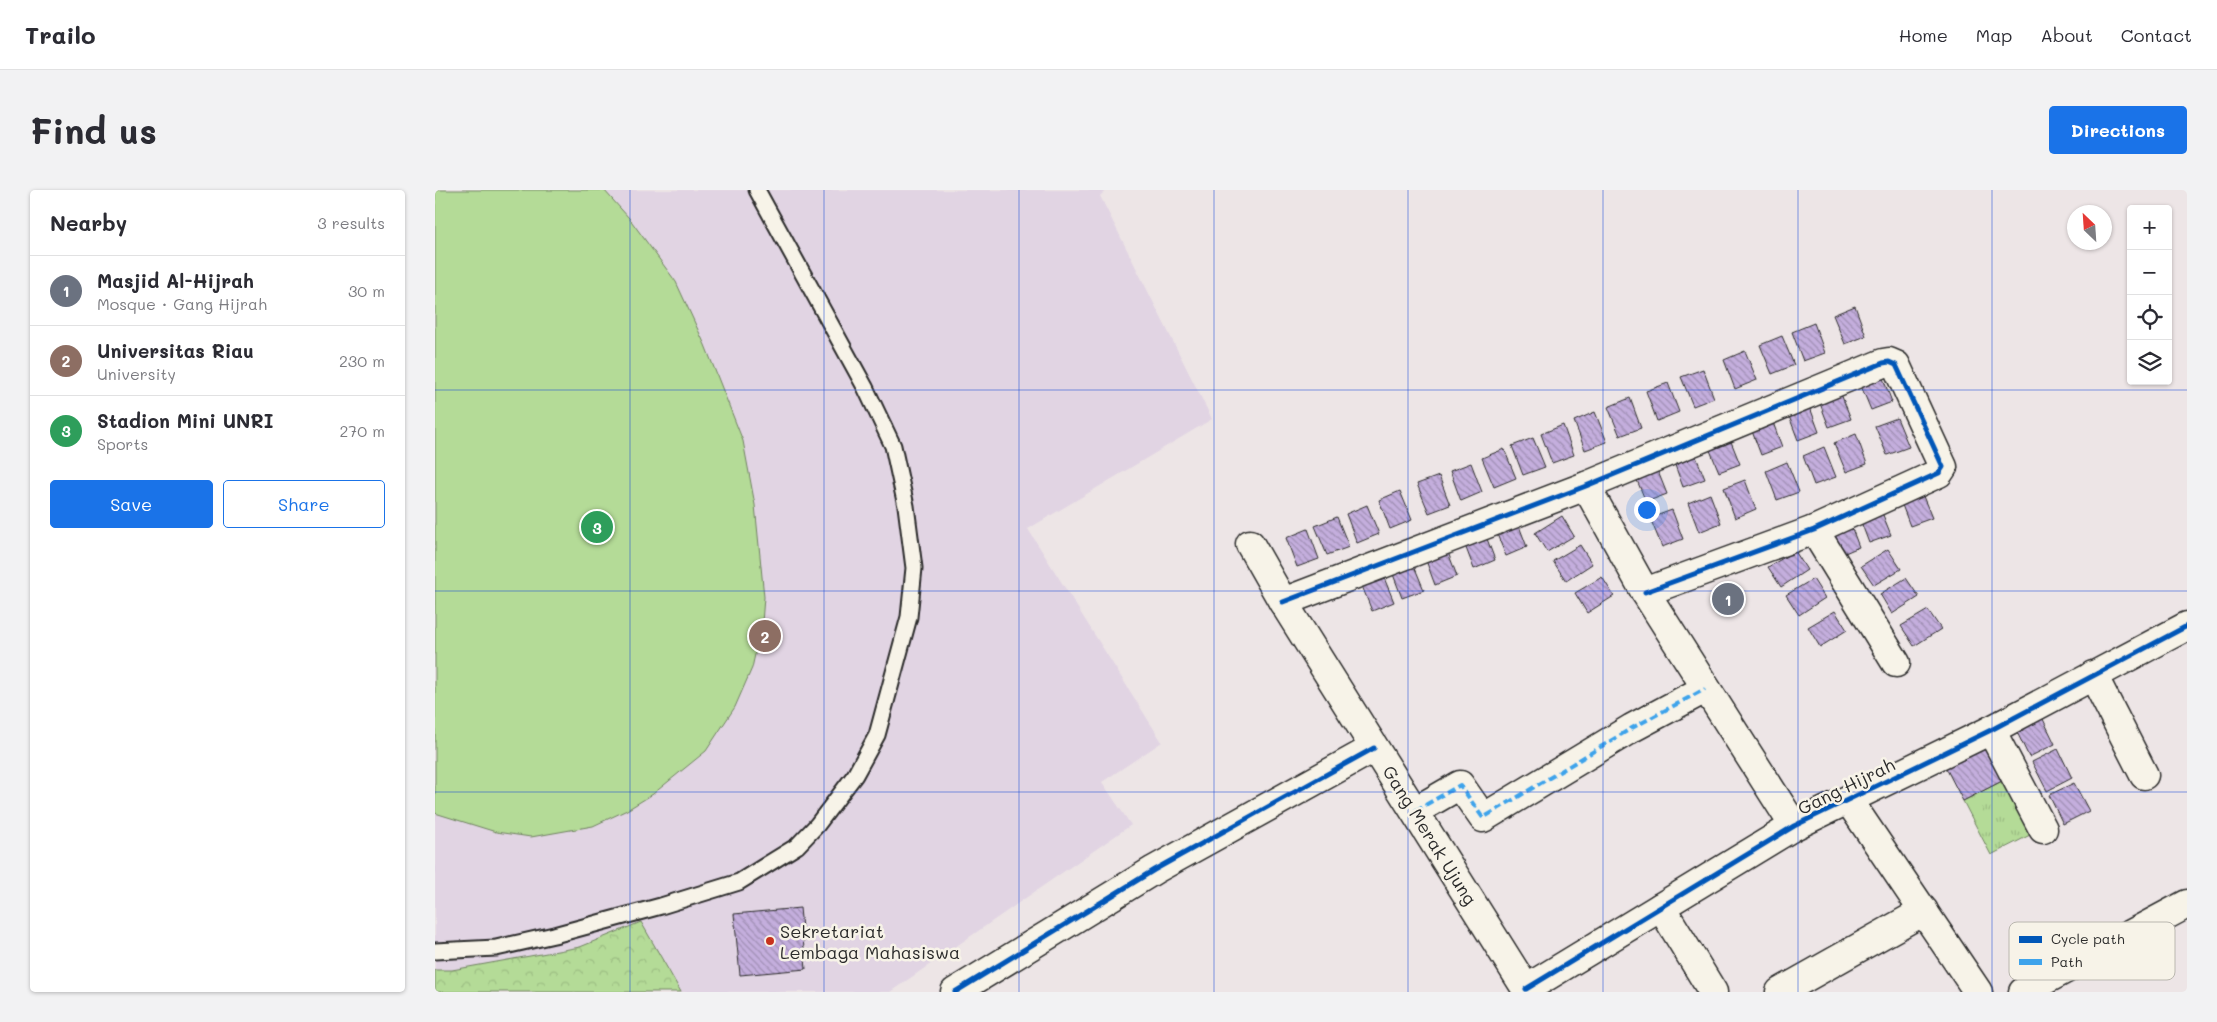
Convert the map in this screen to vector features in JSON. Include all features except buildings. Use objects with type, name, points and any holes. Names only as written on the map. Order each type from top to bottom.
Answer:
[{"type":"street","points":[[1283,602],[1586,486],[1883,363],[1893,363],[1943,466],[1939,473],[1814,530],[1645,592]]},
{"type":"street","points":[[1586,486],[1645,592],[1794,826]]},
{"type":"street","points":[[1814,530],[1896,663]]},
{"type":"street","name":"Gang Merak Ujung","points":[[1250,544],[1283,602],[1527,990]]},
{"type":"street","name":"Gang Hijrah","points":[[1527,990],[1794,826],[1849,801],[1991,730],[2187,626]]},
{"type":"street","points":[[2093,676],[2144,775]]},
{"type":"street","points":[[1415,812],[1460,784],[1483,818],[1632,728],[1705,689]]},
{"type":"street","points":[[1991,730],[2043,830]]},
{"type":"street","points":[[955,992],[1154,870],[1374,748]]},
{"type":"street","name":"Gang Hijrah","points":[[1849,801],[1978,992]]},
{"type":"street","points":[[2153,922],[2187,904]]},
{"type":"street","points":[[1661,907],[1713,992]]},
{"type":"street","points":[[1779,992],[1924,911]]},
{"type":"street","points":[[2023,992],[2045,980]]},
{"type":"lane","points":[[435,951],[496,948],[554,935],[661,906],[739,882],[797,846],[855,775],[877,735],[909,617],[914,568],[906,506],[893,446],[865,387],[757,190]]},
{"type":"shaded area","points":[[435,190],[1106,190],[1100,196],[1212,419],[1028,529],[1162,742],[1102,782],[1131,825],[890,992],[435,992]]},
{"type":"green space","points":[[435,190],[604,190],[629,218],[676,282],[705,345],[743,441],[755,505],[764,597],[762,623],[752,668],[735,707],[706,751],[653,794],[627,810],[593,826],[531,837],[496,832],[435,813]]},
{"type":"green space","points":[[2002,781],[2030,835],[1991,855],[1963,801]]},
{"type":"green space","points":[[641,922],[681,992],[435,992],[435,970],[452,970],[580,947]]},
{"type":"marked path","points":[[1415,811],[1460,785],[1483,818],[1632,728],[1705,689]]},
{"type":"cycle path","points":[[1283,602],[1586,486],[1883,363],[1889,362],[1896,365],[1943,467],[1939,473],[1814,530],[1645,592]]},
{"type":"cycle path","points":[[1526,989],[1794,826],[1991,730],[2187,626]]},
{"type":"cycle path","points":[[955,992],[1154,870],[1374,748]]},
{"type":"place","name":"Stadion Mini UNRI","points":[[597,527]]},
{"type":"place","name":"Masjid Al-Hijrah","points":[[1728,599]]},
{"type":"place","name":"Universitas Riau","points":[[765,636]]},
{"type":"place","name":"Sekretariat Lembaga Mahasiswa","points":[[770,941]]}]
